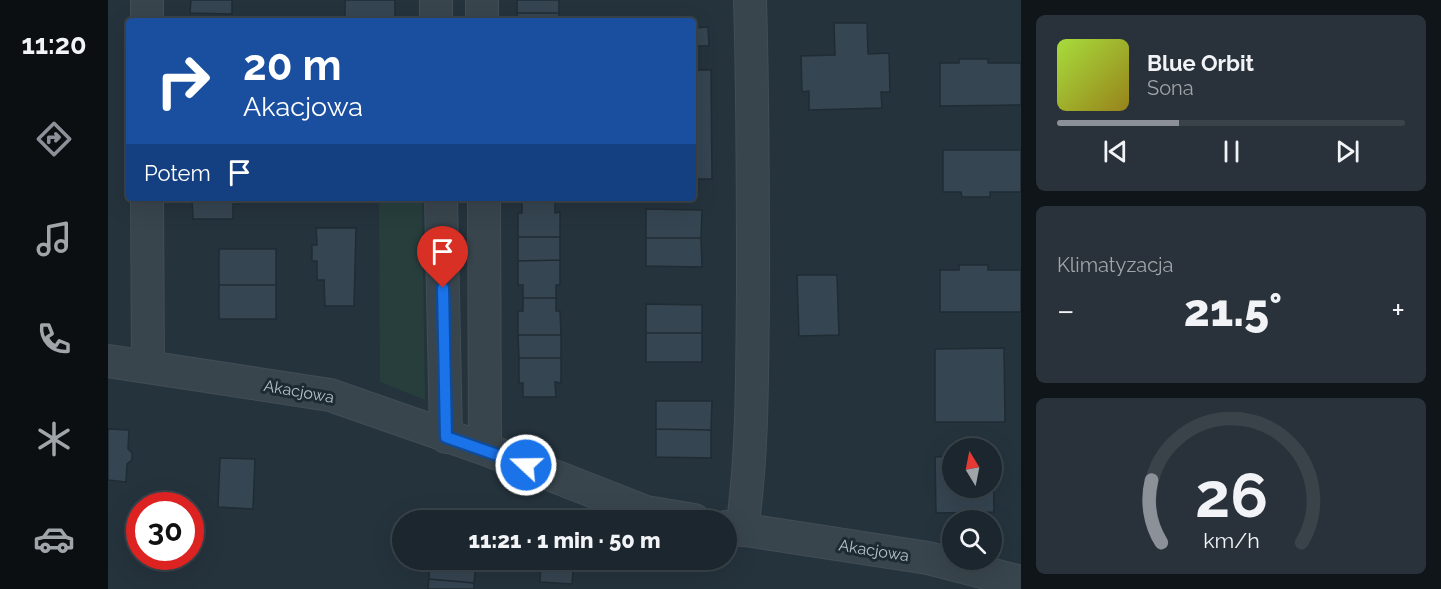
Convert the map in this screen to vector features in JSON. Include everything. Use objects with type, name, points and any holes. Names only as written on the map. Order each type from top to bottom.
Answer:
[{"type":"street","points":[[147,0],[147,18]]},
{"type":"street","points":[[436,0],[436,18]]},
{"type":"street","points":[[482,0],[482,18]]},
{"type":"street","points":[[737,519],[748,488],[752,413],[753,203],[750,0]]},
{"type":"street","points":[[147,201],[148,367]]},
{"type":"street","points":[[441,201],[446,437]]},
{"type":"street","points":[[484,201],[485,449]]},
{"type":"street","name":"Akacjowa","points":[[108,361],[330,395],[485,449],[641,510]]},
{"type":"street","name":"Akacjowa","points":[[737,528],[928,558],[1021,582]]},
{"type":"green space","points":[[379,201],[422,201],[425,400],[380,382]]},
{"type":"building","points":[[191,0],[232,0],[232,14],[190,13]]},
{"type":"building","points":[[345,0],[395,0],[395,18],[345,18]]},
{"type":"building","points":[[517,0],[559,0],[559,13],[517,13]]},
{"type":"building","points":[[517,13],[559,13],[559,18],[517,18]]},
{"type":"building","points":[[834,23],[867,23],[868,54],[889,53],[890,92],[881,92],[882,108],[809,110],[809,91],[802,92],[801,56],[835,55]]},
{"type":"building","points":[[708,27],[709,46],[696,46],[696,28]]},
{"type":"building","points":[[959,59],[988,59],[988,63],[1021,63],[1021,105],[940,106],[940,63],[959,63]]},
{"type":"building","points":[[696,70],[711,70],[712,179],[696,179]]},
{"type":"building","points":[[943,150],[1021,150],[1021,192],[990,192],[990,197],[962,197],[961,192],[943,192]]},
{"type":"building","points":[[192,201],[239,201],[239,204],[233,204],[233,219],[193,219]]},
{"type":"building","points":[[522,201],[555,201],[555,213],[560,212],[560,237],[518,237],[518,213],[522,213]]},
{"type":"building","points":[[646,209],[702,210],[701,238],[646,238]]},
{"type":"building","points":[[316,228],[356,228],[354,306],[325,306],[324,280],[317,280],[317,261],[312,261],[312,245],[317,245]]},
{"type":"building","points":[[518,237],[560,237],[560,260],[518,261]]},
{"type":"building","points":[[646,238],[701,238],[702,267],[646,266]]},
{"type":"building","points":[[219,249],[276,249],[276,285],[219,285]]},
{"type":"building","points":[[560,260],[560,285],[556,285],[556,298],[523,298],[523,285],[518,285],[518,261]]},
{"type":"building","points":[[959,265],[988,265],[988,270],[1021,270],[1021,312],[940,312],[940,270],[959,270]]},
{"type":"building","points":[[797,275],[837,275],[839,335],[799,336]]},
{"type":"building","points":[[219,285],[276,285],[276,319],[219,319]]},
{"type":"building","points":[[523,298],[556,298],[556,311],[560,311],[561,335],[518,335],[518,311],[523,311]]},
{"type":"building","points":[[646,304],[702,305],[702,333],[646,333]]},
{"type":"building","points":[[646,333],[702,333],[702,362],[646,362]]},
{"type":"building","points":[[518,335],[561,335],[561,358],[519,358]]},
{"type":"building","points":[[1004,348],[1005,422],[935,422],[935,349]]},
{"type":"building","points":[[519,358],[561,358],[561,383],[555,382],[556,397],[523,397],[523,383],[519,383]]},
{"type":"building","points":[[656,401],[712,401],[711,430],[656,429]]},
{"type":"building","points":[[108,429],[129,430],[128,449],[132,453],[132,460],[127,464],[126,482],[108,480]]},
{"type":"building","points":[[656,429],[711,430],[711,458],[656,457]]},
{"type":"building","points":[[935,457],[942,457],[942,498],[994,498],[994,510],[942,510],[942,513],[936,513]]},
{"type":"building","points":[[220,458],[255,459],[253,509],[218,507]]},
{"type":"building","points":[[429,570],[475,570],[474,583],[429,579]]},
{"type":"building","points":[[541,570],[573,570],[572,584],[540,582]]},
{"type":"building","points":[[429,579],[474,583],[474,589],[428,589]]},
{"type":"route","points":[[443,288],[446,437],[526,465]]}]
